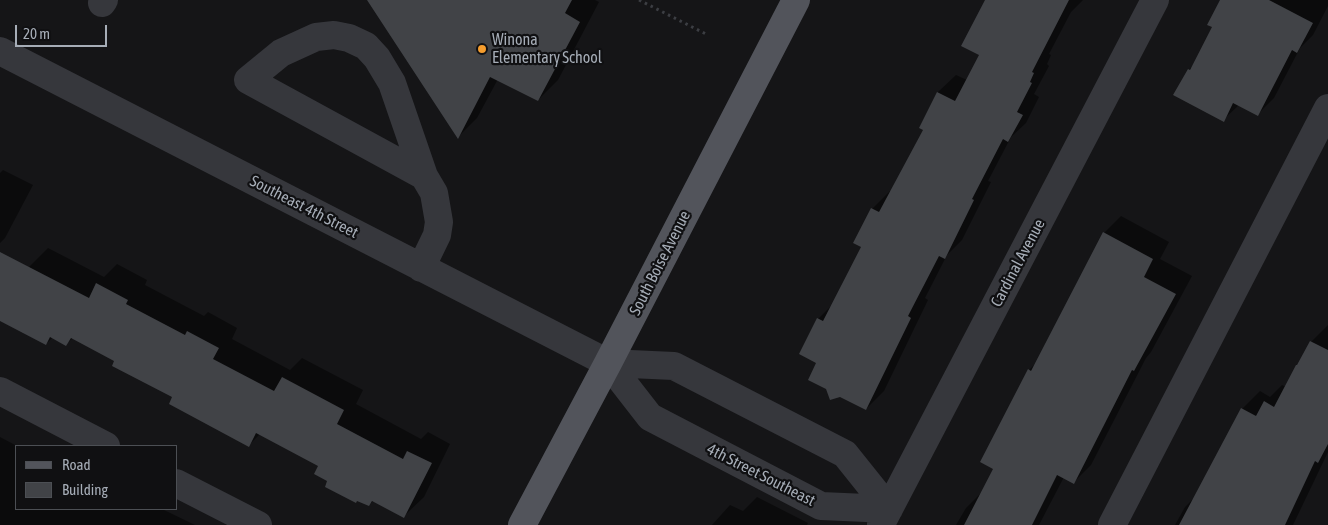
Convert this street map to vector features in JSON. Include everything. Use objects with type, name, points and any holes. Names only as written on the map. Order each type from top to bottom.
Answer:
[{"type":"main road","name":"South Boise Avenue","points":[[522,525],[796,0]]},
{"type":"street","name":"Cardinal Avenue","points":[[885,517],[1155,0]]},
{"type":"street","points":[[422,268],[437,235],[439,222],[434,193],[424,176],[392,84],[377,58],[366,46],[349,38],[334,35],[316,37],[281,53],[248,80],[424,176]]},
{"type":"street","name":"Southeast 4th Street","points":[[0,51],[608,363]]},
{"type":"street","points":[[1112,525],[1328,108]]},
{"type":"street","name":"4th Street Southeast","points":[[608,363],[650,417],[821,506],[885,517]]},
{"type":"street","points":[[608,363],[674,366],[845,454],[885,517]]},
{"type":"street","points":[[0,391],[104,445]]},
{"type":"street","points":[[178,484],[258,525]]},
{"type":"path","points":[[638,0],[706,34]]},
{"type":"building","name":"Winona Elementary School","points":[[367,0],[572,0],[565,13],[580,22],[538,101],[490,77],[458,139]]},
{"type":"building","points":[[985,0],[1069,0],[1032,72],[1034,73],[1030,82],[1032,83],[1017,112],[1023,115],[1008,142],[1003,139],[972,199],[974,200],[945,259],[939,256],[908,316],[911,318],[866,410],[840,397],[830,400],[826,389],[808,380],[816,363],[799,354],[817,318],[823,321],[861,247],[853,243],[871,208],[879,212],[923,130],[919,128],[937,92],[955,101],[979,55],[961,46]]},
{"type":"building","points":[[1220,0],[1269,0],[1313,23],[1297,53],[1292,50],[1258,116],[1233,103],[1224,122],[1173,95],[1188,69],[1190,70],[1212,27],[1207,25]]},
{"type":"building","points":[[1103,232],[1153,259],[1144,277],[1176,294],[1134,371],[1132,370],[1074,484],[1057,475],[1032,525],[964,525],[993,469],[980,462],[1028,369],[1031,371]]},
{"type":"building","points":[[0,252],[89,298],[96,283],[128,300],[126,304],[185,335],[187,331],[219,348],[213,359],[274,391],[282,377],[344,410],[337,424],[403,459],[407,451],[432,463],[404,518],[372,501],[369,506],[357,501],[356,503],[325,487],[327,481],[314,474],[318,466],[256,433],[249,447],[169,404],[172,397],[112,366],[114,361],[71,338],[66,346],[50,337],[46,345],[0,321]]},
{"type":"building","points":[[1310,341],[1328,350],[1328,444],[1318,463],[1315,461],[1285,525],[1179,525],[1241,408],[1256,416],[1264,401],[1274,407]]},
{"type":"place","name":"Winona Elementary School","points":[[482,49]]}]
